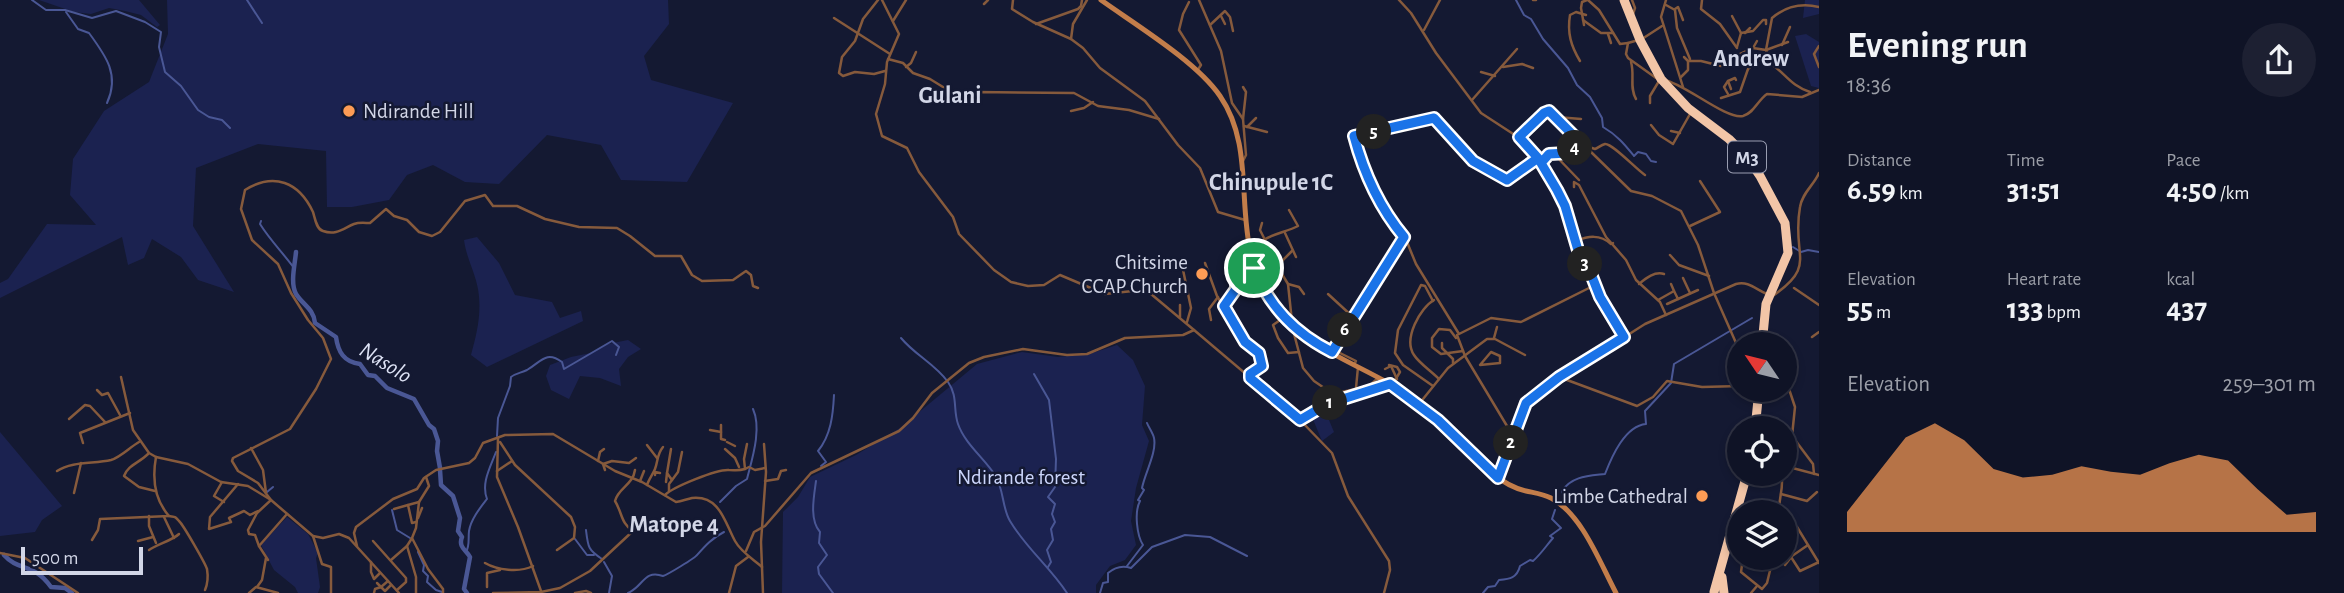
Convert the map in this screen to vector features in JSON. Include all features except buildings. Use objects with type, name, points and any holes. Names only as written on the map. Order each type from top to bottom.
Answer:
[{"type":"highway","name":"M3","points":[[1624,0],[1660,80],[1749,160],[1785,223],[1788,253],[1783,268],[1766,296],[1763,332]]},
{"type":"highway","points":[[1718,593],[1744,486]]},
{"type":"main road","points":[[1101,0],[1197,71],[1215,90],[1227,109],[1238,138],[1245,220],[1253,266],[1269,299],[1283,317],[1293,327],[1419,404],[1498,478],[1518,489],[1550,498],[1567,510],[1577,522],[1616,593]]},
{"type":"street","points":[[885,71],[840,75],[840,63],[863,19],[880,0],[899,35],[888,59],[885,84],[876,114],[882,136],[907,148],[919,172],[953,217],[959,234],[995,270],[1012,282],[1025,286],[1044,285],[1059,275],[1104,294],[1142,290],[1187,322],[1300,420],[1333,454],[1348,496],[1389,561],[1390,570],[1384,593]]},
{"type":"street","points":[[893,21],[906,0]]},
{"type":"street","points":[[984,4],[988,0]]},
{"type":"street","points":[[1013,0],[1012,9],[1036,24],[1071,39],[1083,48],[1100,68],[1145,101],[1181,149],[1199,166],[1219,212],[1245,220]]},
{"type":"street","points":[[1036,24],[1075,10],[1081,6],[1082,0]]},
{"type":"street","points":[[1071,39],[1073,24],[1087,0]]},
{"type":"street","points":[[1199,0],[1221,51],[1232,103],[1245,126],[1245,155],[1241,163]]},
{"type":"street","points":[[1399,0],[1484,116],[1519,137],[1538,158],[1562,198],[1580,257],[1624,337]]},
{"type":"street","points":[[1423,30],[1440,0]]},
{"type":"street","points":[[1584,25],[1582,2],[1588,0],[1600,10],[1620,44],[1640,40],[1664,25]]},
{"type":"street","points":[[1631,16],[1634,12],[1632,0]]},
{"type":"street","points":[[1667,0],[1660,13],[1683,87]]},
{"type":"street","points":[[1702,0],[1701,9],[1720,24],[1737,48],[1738,56]]},
{"type":"street","points":[[1189,2],[1179,30],[1201,65],[1197,71]]},
{"type":"street","points":[[1666,5],[1675,9],[1678,7],[1683,20]]},
{"type":"street","points":[[1810,92],[1791,84],[1768,60],[1766,50],[1773,17],[1793,7],[1809,5],[1819,8]]},
{"type":"street","points":[[1675,9],[1677,28],[1687,59],[1688,71],[1681,77]]},
{"type":"street","points":[[1210,25],[1225,11],[1229,15],[1233,31]]},
{"type":"street","points":[[1580,61],[1572,47],[1568,30],[1570,15],[1576,12],[1584,15]]},
{"type":"street","points":[[1221,16],[1225,24]]},
{"type":"street","points":[[1732,16],[1743,33]]},
{"type":"street","points":[[834,18],[890,54]]},
{"type":"street","points":[[1583,20],[1599,33],[1614,32]]},
{"type":"street","points":[[1743,33],[1754,30],[1763,20],[1766,20],[1766,24]]},
{"type":"street","points":[[1783,46],[1790,27]]},
{"type":"street","points":[[1737,48],[1743,33],[1750,28]]},
{"type":"street","points":[[1608,34],[1611,43]]},
{"type":"street","points":[[1749,58],[1756,41]]},
{"type":"street","points":[[1687,59],[1721,66],[1752,49],[1766,50],[1788,42]]},
{"type":"street","points":[[1628,43],[1626,55],[1634,71],[1632,92],[1636,99]]},
{"type":"street","points":[[1819,46],[1814,54],[1819,67]]},
{"type":"street","points":[[1472,100],[1517,49]]},
{"type":"street","points":[[906,66],[911,63],[916,52]]},
{"type":"street","points":[[1738,56],[1773,66]]},
{"type":"street","points":[[888,59],[902,62],[912,73],[930,79],[956,95],[976,92],[1071,93],[1097,105],[1129,110],[1159,119]]},
{"type":"street","points":[[1721,98],[1740,92],[1748,69],[1759,60]]},
{"type":"street","points":[[1631,62],[1660,80],[1668,80],[1683,87],[1737,116],[1747,114],[1767,94],[1802,97],[1819,90]]},
{"type":"street","points":[[1503,67],[1522,64],[1532,68]]},
{"type":"street","points":[[1481,72],[1495,76]]},
{"type":"street","points":[[1728,94],[1724,88],[1728,81],[1737,78]]},
{"type":"street","points":[[1650,103],[1650,96],[1660,80]]},
{"type":"street","points":[[1728,81],[1731,89]]},
{"type":"street","points":[[1243,87],[1246,93],[1243,119]]},
{"type":"street","points":[[1071,111],[1084,108],[1093,102]]},
{"type":"street","points":[[1519,137],[1549,111],[1631,191],[1649,195],[1682,212],[1731,332]]},
{"type":"street","points":[[1671,149],[1692,111]]},
{"type":"street","points":[[1556,117],[1581,119]]},
{"type":"street","points":[[1245,126],[1256,118]]},
{"type":"street","points":[[1435,300],[1404,237],[1390,219],[1366,177],[1354,136],[1434,118],[1473,161],[1506,180],[1538,158]]},
{"type":"street","points":[[1651,125],[1659,135],[1673,144]]},
{"type":"street","points":[[1245,126],[1267,132]]},
{"type":"street","points":[[1671,131],[1680,133]]},
{"type":"street","points":[[1541,163],[1549,154],[1568,153],[1583,145],[1595,149],[1605,144],[1614,146],[1628,163],[1645,175]]},
{"type":"street","points":[[1553,153],[1579,180]]},
{"type":"street","points":[[1803,238],[1799,222],[1801,203],[1819,173]]},
{"type":"street","points":[[271,500],[258,483],[239,471],[232,461],[233,458],[292,427],[331,359],[323,338],[308,320],[290,290],[281,268],[254,243],[246,226],[241,209],[243,192],[260,181],[273,181],[296,188],[308,203],[322,231],[340,232],[353,224],[370,223],[386,209],[394,216],[407,220],[419,232],[432,236],[440,232],[464,202],[485,195],[493,206],[517,206],[566,225],[617,228],[655,256],[681,256],[692,275],[702,281],[733,280],[746,271],[751,275],[753,286],[758,288]]},
{"type":"street","points":[[1689,226],[1720,212],[1700,181]]},
{"type":"street","points":[[1574,187],[1574,182],[1579,185],[1604,232],[1626,260],[1639,284],[1658,299],[1666,315]]},
{"type":"street","points":[[1224,306],[1236,289],[1236,283],[1256,262],[1254,250],[1265,239],[1298,226],[1289,210]]},
{"type":"street","points":[[1262,223],[1260,230],[1270,256]]},
{"type":"street","points":[[1285,233],[1296,257]]},
{"type":"street","points":[[1576,242],[1588,236],[1604,238],[1613,243]]},
{"type":"street","points":[[1335,352],[1353,317],[1404,237]]},
{"type":"street","points":[[1292,251],[1277,265],[1288,284],[1289,313],[1305,370],[1314,381],[1333,394],[1371,385],[1378,377]]},
{"type":"street","points":[[1670,255],[1679,265],[1709,276]]},
{"type":"street","points":[[1205,263],[1218,298],[1245,342],[1261,357],[1262,366],[1252,372],[1250,378]]},
{"type":"street","points":[[1182,265],[1191,308],[1187,322]]},
{"type":"street","points":[[1639,284],[1649,276],[1664,274]]},
{"type":"street","points":[[1683,278],[1690,293]]},
{"type":"street","points":[[1498,478],[1526,403],[1559,377],[1666,315],[1742,282],[1766,296],[1800,285]]},
{"type":"street","points":[[1288,284],[1299,287],[1304,294]]},
{"type":"street","points":[[1671,284],[1678,299]]},
{"type":"street","points":[[1433,386],[1400,362],[1395,350],[1398,330],[1421,285],[1430,292],[1457,333],[1464,354],[1513,436]]},
{"type":"street","points":[[1457,333],[1464,333],[1491,318],[1521,322],[1595,285]]},
{"type":"street","points":[[1794,288],[1819,305]]},
{"type":"street","points":[[1667,304],[1698,290]]},
{"type":"street","points":[[1658,299],[1674,291]]},
{"type":"street","points":[[1328,294],[1353,317]]},
{"type":"street","points":[[1212,320],[1209,308],[1218,298]]},
{"type":"street","points":[[1435,300],[1424,307],[1413,329],[1411,345],[1414,356],[1439,379]]},
{"type":"street","points":[[1191,308],[1196,304]]},
{"type":"street","points":[[1180,317],[1181,305]]},
{"type":"street","points":[[1283,317],[1273,325],[1277,336],[1288,353],[1299,352]]},
{"type":"street","points":[[1494,338],[1497,327]]},
{"type":"street","points":[[1458,340],[1448,329],[1436,331],[1432,338],[1432,347],[1438,353],[1464,354]]},
{"type":"street","points":[[746,551],[754,532],[762,530],[811,474],[899,431],[932,393],[969,363],[1023,349],[1087,355],[1125,338],[1183,335],[1194,330]]},
{"type":"street","points":[[1812,337],[1819,332]]},
{"type":"street","points":[[1419,404],[1452,365],[1487,339],[1494,338],[1525,355]]},
{"type":"street","points":[[1442,343],[1453,359],[1452,365]]},
{"type":"street","points":[[1470,363],[1480,365],[1499,364],[1501,359],[1499,355],[1491,352],[1480,365]]},
{"type":"street","points":[[1356,365],[1356,388]]},
{"type":"street","points":[[1300,420],[1327,404],[1391,385],[1400,371],[1390,365],[1385,369]]},
{"type":"street","points":[[121,377],[133,430],[149,453],[188,464],[222,482],[255,489],[313,536],[323,538],[344,535],[398,592],[407,580],[373,541]]},
{"type":"street","points":[[1559,377],[1637,406],[1653,397],[1665,382],[1702,387],[1727,386]]},
{"type":"street","points":[[97,390],[102,395],[108,393],[120,415]]},
{"type":"street","points":[[1793,402],[1793,436],[1813,464],[1814,474]]},
{"type":"street","points":[[69,419],[85,405],[90,406],[105,422]]},
{"type":"street","points":[[83,443],[80,433],[130,413]]},
{"type":"street","points":[[721,425],[721,439],[735,446]]},
{"type":"street","points":[[712,428],[721,432]]},
{"type":"street","points":[[357,547],[355,528],[393,499],[417,489],[425,477],[444,467],[469,463],[484,443],[505,435],[548,433],[676,502],[695,498],[715,504],[736,542],[762,567]]},
{"type":"street","points":[[498,439],[512,461],[561,506],[574,524],[573,539],[557,550]]},
{"type":"street","points":[[498,439],[497,477],[541,592]]},
{"type":"street","points":[[57,471],[89,461],[110,460],[139,442]]},
{"type":"street","points":[[747,444],[744,459],[748,468]]},
{"type":"street","points":[[763,593],[765,444]]},
{"type":"street","points":[[647,445],[657,458]]},
{"type":"street","points":[[655,474],[657,458],[663,447]]},
{"type":"street","points":[[251,448],[263,470],[266,493]]},
{"type":"street","points":[[598,461],[600,452],[604,449]]},
{"type":"street","points":[[666,482],[671,449]]},
{"type":"street","points":[[725,449],[735,458],[739,467]]},
{"type":"street","points":[[669,491],[678,471],[682,452]]},
{"type":"street","points":[[149,453],[140,462],[128,467],[124,476],[139,487],[155,491]]},
{"type":"street","points":[[156,457],[155,491],[161,508],[169,516],[178,519],[203,559],[208,579],[205,590]]},
{"type":"street","points":[[603,464],[612,461],[629,463],[636,458]]},
{"type":"street","points":[[497,471],[512,461]]},
{"type":"street","points":[[74,493],[81,463]]},
{"type":"street","points":[[603,464],[605,470]]},
{"type":"street","points":[[664,494],[678,486],[728,470],[735,472],[748,468],[765,468]]},
{"type":"street","points":[[1797,469],[1819,475]]},
{"type":"street","points":[[493,593],[560,589],[584,575],[633,531],[624,524],[615,501],[616,496],[634,478],[635,470]]},
{"type":"street","points":[[765,481],[777,480],[780,471],[786,470]]},
{"type":"street","points":[[640,481],[644,471]]},
{"type":"street","points":[[647,485],[649,477],[660,472]]},
{"type":"street","points":[[667,473],[672,480]]},
{"type":"street","points":[[391,560],[412,538],[419,502],[429,487],[425,477]]},
{"type":"street","points":[[222,482],[214,496],[224,502]]},
{"type":"street","points":[[238,484],[210,517],[209,529],[231,522],[229,518],[244,511],[250,514],[259,511]]},
{"type":"street","points":[[658,486],[664,494]]},
{"type":"street","points":[[1779,500],[1782,486]]},
{"type":"street","points":[[1781,494],[1807,501],[1817,492]]},
{"type":"street","points":[[249,593],[262,580],[267,559],[255,535],[249,534],[248,530],[259,511],[271,500]]},
{"type":"street","points":[[394,509],[419,502]]},
{"type":"street","points":[[408,505],[412,523],[416,522]]},
{"type":"street","points":[[416,522],[422,508]]},
{"type":"street","points":[[259,546],[287,513]]},
{"type":"street","points":[[149,516],[157,544]]},
{"type":"street","points":[[92,540],[100,519],[169,516]]},
{"type":"street","points":[[164,517],[175,538]]},
{"type":"street","points":[[1797,528],[1819,563],[1800,571],[1797,566]]},
{"type":"street","points":[[149,550],[179,534]]},
{"type":"street","points":[[313,536],[322,564],[331,567],[331,593]]},
{"type":"street","points":[[138,541],[153,537]]},
{"type":"street","points":[[412,538],[443,593]]},
{"type":"street","points":[[1797,553],[1808,545]]},
{"type":"street","points":[[407,546],[416,577],[416,593]]},
{"type":"street","points":[[0,553],[25,558],[78,593]]},
{"type":"street","points":[[729,593],[736,566],[748,556]]},
{"type":"street","points":[[370,562],[371,572],[384,591]]},
{"type":"street","points":[[487,587],[486,563],[502,569]]},
{"type":"street","points":[[487,573],[533,566]]},
{"type":"street","points":[[1741,570],[1762,589],[1766,585],[1770,570]]},
{"type":"street","points":[[376,581],[380,573]]},
{"type":"street","points":[[376,581],[388,582]]},
{"type":"street","points":[[384,591],[388,582]]},
{"type":"street","points":[[1751,593],[1757,586]]},
{"type":"street","points":[[257,587],[278,593]]},
{"type":"street","points":[[374,593],[375,589],[384,591]]},
{"type":"street","points":[[575,593],[591,593]]},
{"type":"green space","points":[[39,0],[139,0],[160,25],[157,27],[141,15],[125,11],[109,8],[91,14],[74,12]]},
{"type":"green space","points":[[167,0],[668,0],[669,24],[644,56],[651,80],[733,103],[687,182],[621,180],[601,145],[547,135],[499,184],[465,182],[433,165],[407,175],[389,200],[352,207],[327,207],[326,151],[258,144],[196,168],[193,226],[234,292],[198,280],[181,257],[152,239],[144,258],[128,265],[122,237],[0,298],[0,283],[8,279],[47,224],[96,225],[70,195],[73,159],[104,111],[149,82],[168,34]]},
{"type":"green space","points":[[1805,0],[1819,0],[1819,14],[1803,18]]},
{"type":"green space","points":[[1806,34],[1819,42],[1819,88],[1811,86],[1795,36]]},
{"type":"green space","points":[[477,237],[499,263],[515,295],[552,302],[560,318],[581,311],[583,321],[487,367],[471,355],[478,323],[479,298],[464,240]]},
{"type":"green space","points":[[628,340],[641,349],[628,357],[619,369],[621,386],[600,378],[580,376],[569,399],[551,390],[546,376],[550,365],[591,353],[608,344]]},
{"type":"green space","name":"Ndirande forest","points":[[1117,345],[1133,360],[1145,386],[1142,425],[1149,441],[1136,488],[1131,521],[1136,545],[1125,560],[1110,566],[1096,585],[1096,593],[782,593],[783,512],[798,497],[810,477],[856,455],[900,428],[977,364],[1022,352],[1058,357],[1089,354]]},
{"type":"green space","points":[[1324,408],[1334,432],[1322,441],[1312,417]]},
{"type":"green space","points":[[0,432],[62,506],[42,520],[35,532],[0,536]]},
{"type":"green space","points":[[287,517],[308,534],[318,553],[318,593],[298,593],[295,587],[274,570],[261,545]]},
{"type":"waterway","points":[[32,0],[46,10],[65,10],[92,18],[116,11],[145,22],[161,32],[159,47],[165,72],[181,86],[198,110],[209,117],[222,120],[230,128]]},
{"type":"waterway","points":[[247,0],[262,23]]},
{"type":"waterway","points":[[1516,0],[1524,15],[1531,19],[1543,39],[1568,68],[1577,85],[1590,97],[1602,118],[1603,127],[1617,137],[1634,156],[1638,152],[1646,154],[1651,161],[1656,162]]},
{"type":"waterway","points":[[66,12],[78,29],[89,33],[106,58],[112,83],[107,103]]},
{"type":"waterway","points":[[261,221],[264,230],[294,268]]},
{"type":"waterway","points":[[1793,247],[1801,252],[1819,252]]},
{"type":"waterway","name":"Nasolo","points":[[296,252],[293,279],[298,298],[312,314],[315,323],[336,337],[340,352],[346,359],[360,364],[368,375],[375,376],[387,388],[414,399],[434,429],[438,441],[440,468]]},
{"type":"waterway","points":[[1564,498],[1562,491],[1571,482],[1605,474],[1626,436],[1638,426],[1646,424],[1645,411],[1671,383],[1674,364],[1752,318]]},
{"type":"waterway","points":[[901,338],[948,382],[953,392],[961,431],[995,475],[1010,521],[1067,593]]},
{"type":"waterway","points":[[497,436],[498,418],[511,377],[548,357],[562,362],[564,369],[612,341],[619,347],[616,355]]},
{"type":"waterway","points":[[1034,374],[1049,400],[1056,459],[1055,487],[1048,497],[1055,504],[1052,514],[1055,522],[1051,529],[1053,540],[1047,550],[1051,562],[1048,567]]},
{"type":"waterway","points":[[821,466],[826,462],[818,451],[829,432],[834,395]]},
{"type":"waterway","points":[[720,502],[747,479],[757,426],[753,409]]},
{"type":"waterway","points":[[1127,566],[1143,545],[1137,524],[1138,500],[1144,490],[1142,488],[1154,444],[1147,423]]},
{"type":"waterway","points":[[466,552],[472,522],[487,499],[486,481],[496,452]]},
{"type":"waterway","name":"Nasolo","points":[[440,470],[441,485],[453,496],[460,518],[458,531],[462,537],[462,546],[470,557],[464,589],[467,593]]},
{"type":"waterway","points":[[816,481],[813,515],[820,532],[819,543],[827,555],[818,567],[819,574],[833,593]]},
{"type":"waterway","points":[[267,492],[273,487]]},
{"type":"waterway","points":[[392,510],[397,530],[410,538]]},
{"type":"waterway","points":[[1483,593],[1488,587],[1495,586],[1499,580],[1515,575],[1520,566],[1533,561],[1541,553],[1553,538],[1550,536],[1561,528],[1552,519],[1555,510]]},
{"type":"waterway","points":[[586,530],[590,548],[602,559]]},
{"type":"waterway","points":[[628,593],[648,577],[657,574],[663,576],[686,563],[724,532]]},
{"type":"waterway","points":[[1100,593],[1103,583],[1108,582],[1108,573],[1116,568],[1131,568],[1152,547],[1185,535],[1210,537],[1247,556]]},
{"type":"waterway","points":[[575,539],[587,555],[594,555]]},
{"type":"waterway","points":[[418,552],[424,565],[423,571],[428,576],[427,582],[442,592]]},
{"type":"waterway","points":[[4,555],[15,564],[38,574],[51,587],[65,588],[72,593]]},
{"type":"waterway","points":[[604,562],[612,576],[609,593]]},
{"type":"place","name":"Ndirande Hill","points":[[349,111]]},
{"type":"place","name":"Chitsime CCAP Church","points":[[1202,274]]},
{"type":"place","name":"Limbe Cathedral","points":[[1702,496]]},
{"type":"district","name":"Andrew","points":[[1751,58]]},
{"type":"district","name":"Gulani","points":[[950,95]]},
{"type":"district","name":"Chinupule 1C","points":[[1271,182]]},
{"type":"district","name":"Matope 4","points":[[674,524]]},
{"type":"route","points":[[1254,268],[1236,283],[1236,289],[1224,306],[1245,342],[1261,357],[1262,366],[1252,372],[1250,378],[1300,420],[1327,404],[1390,384],[1438,420],[1498,478],[1526,403],[1559,377],[1624,337],[1580,257],[1565,206],[1557,190],[1538,158],[1519,137],[1549,111],[1583,145],[1568,153],[1549,154],[1541,163],[1538,158],[1507,180],[1473,161],[1434,118],[1354,136],[1366,177],[1390,219],[1404,237],[1332,352],[1312,342],[1283,317],[1262,288],[1254,268]]}]
